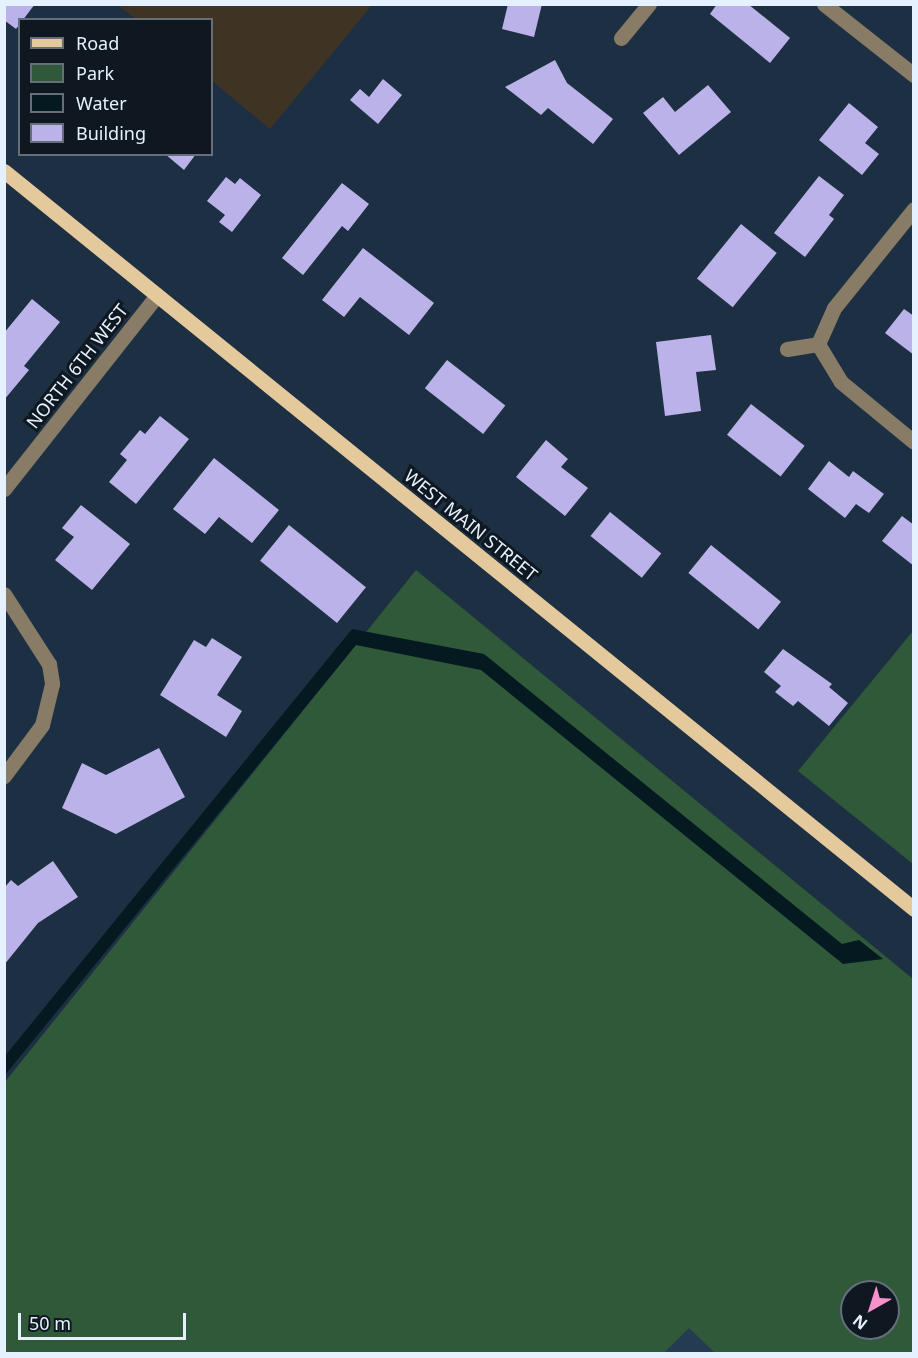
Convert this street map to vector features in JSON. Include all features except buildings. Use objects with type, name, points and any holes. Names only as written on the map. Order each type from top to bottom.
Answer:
[{"type":"main road","name":"WEST MAIN STREET","points":[[4,171],[914,909]]},
{"type":"street","points":[[621,38],[649,4]]},
{"type":"street","points":[[824,4],[914,75]]},
{"type":"street","points":[[818,344],[834,308],[914,209]]},
{"type":"street","name":"NORTH 6TH WEST","points":[[4,489],[157,295]]},
{"type":"street","points":[[788,349],[818,344]]},
{"type":"street","points":[[818,344],[841,382],[914,442]]},
{"type":"street","points":[[4,594],[49,664],[52,684],[42,725],[4,776]]},
{"type":"shaded area","points":[[117,5],[372,5],[270,129],[213,82],[213,18],[135,18]]},
{"type":"shaded area","points":[[689,1327],[715,1353],[663,1354]]},
{"type":"green space","points":[[416,570],[913,979],[913,1353],[715,1353],[689,1328],[663,1354],[5,1353],[4,1083]]},
{"type":"green space","points":[[913,631],[913,864],[798,771]]},
{"type":"water","points":[[352,629],[484,654],[842,944],[859,940],[883,959],[843,964],[481,670],[356,645],[5,1075],[5,1056]]}]
